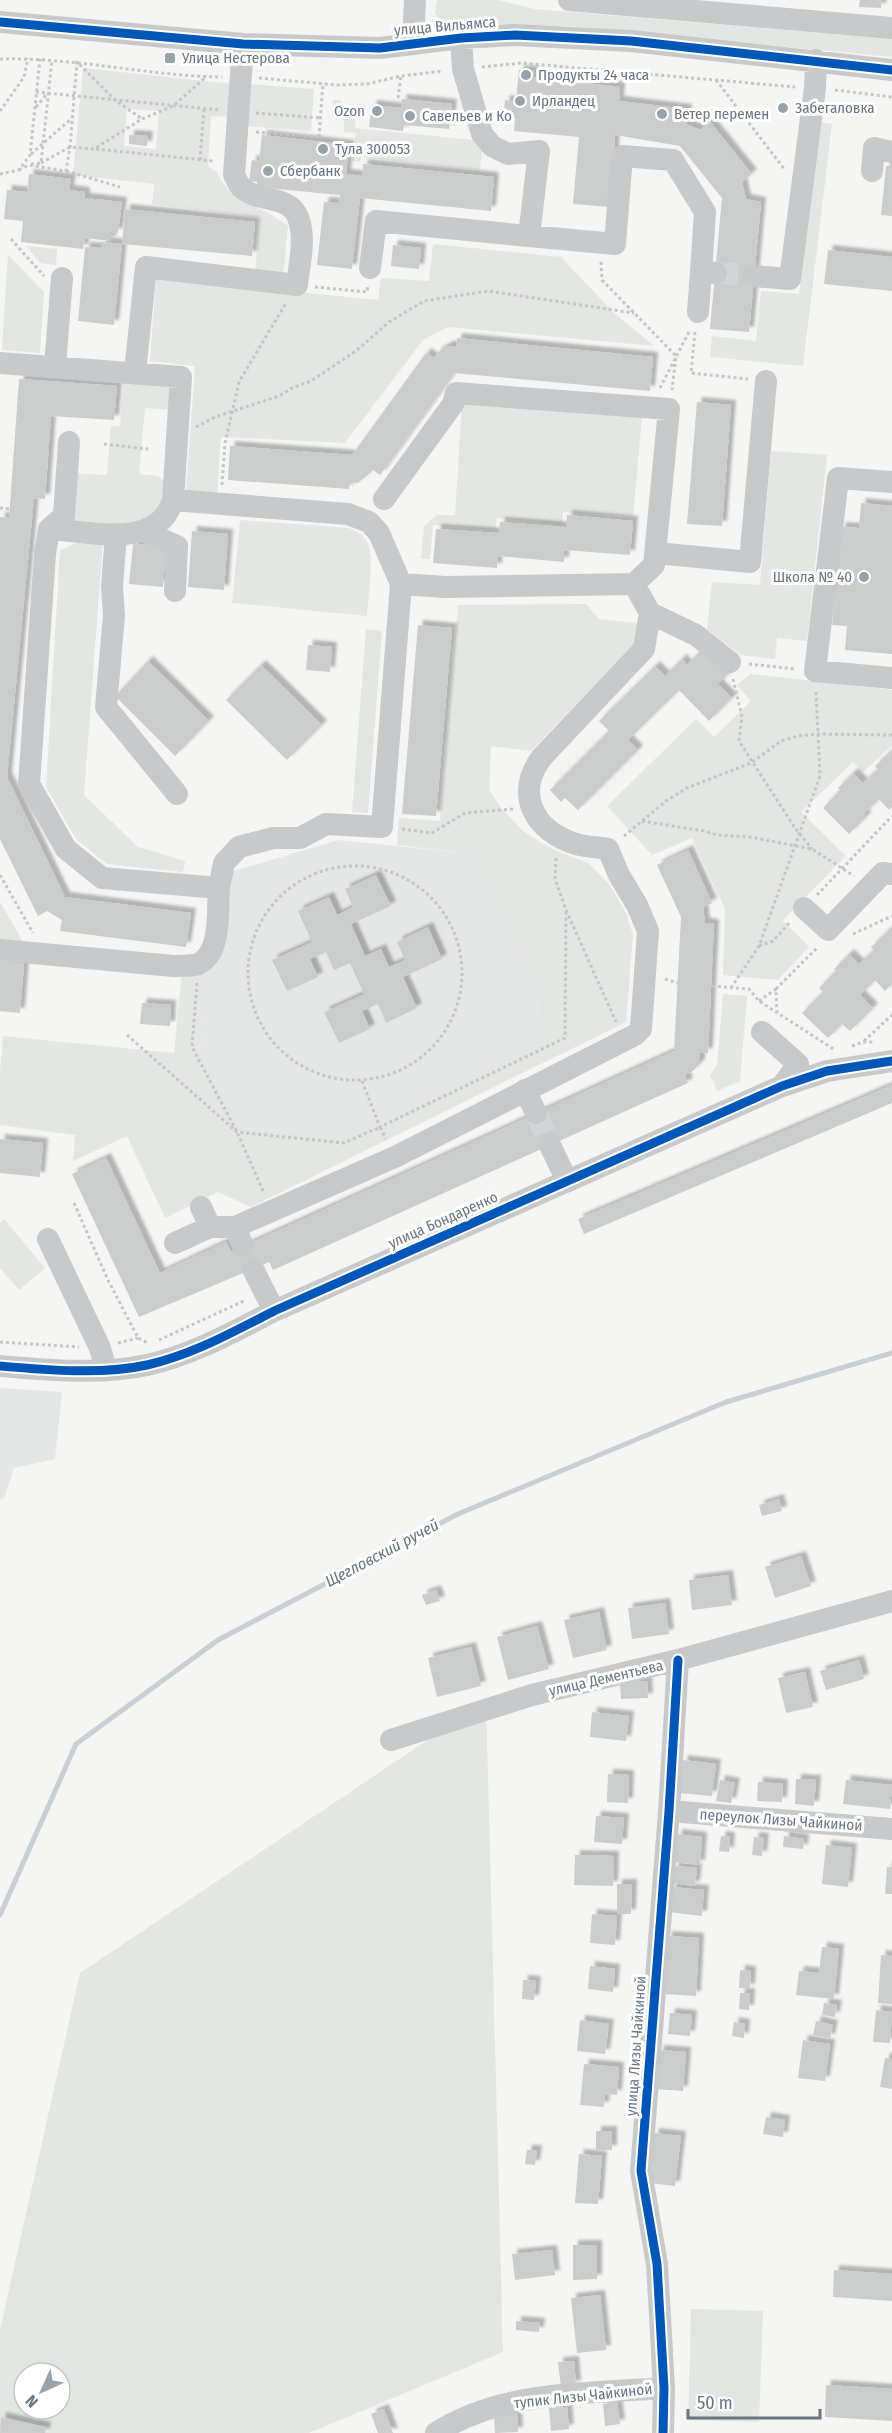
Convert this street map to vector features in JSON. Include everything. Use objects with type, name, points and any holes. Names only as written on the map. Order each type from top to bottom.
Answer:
[{"type":"street","points":[[570,0],[766,9],[892,28]]},
{"type":"street","name":"улица Вильямса","points":[[409,2],[412,43]]},
{"type":"street","name":"улица Вильямса","points":[[0,22],[243,44],[380,48],[461,38],[514,35],[631,41],[892,70]]},
{"type":"street","points":[[461,38],[463,69],[482,134],[492,146],[508,154],[539,151],[529,236]]},
{"type":"street","points":[[135,372],[146,267],[297,285],[302,232],[299,219],[292,208],[280,200],[264,197],[241,187],[234,175],[243,44]]},
{"type":"street","points":[[753,276],[790,279],[815,88],[816,60]]},
{"type":"street","points":[[872,171],[874,148],[892,152]]},
{"type":"street","points":[[370,268],[376,220],[615,244],[622,156],[673,160],[705,212],[708,273],[697,314]]},
{"type":"street","points":[[55,366],[61,287]]},
{"type":"street","points":[[0,363],[181,377],[173,500],[170,511],[145,532]]},
{"type":"street","points":[[656,553],[750,562],[766,381]]},
{"type":"street","points":[[384,499],[453,404],[456,393],[635,404],[669,409],[654,565],[634,584],[445,587],[401,584]]},
{"type":"street","points":[[69,442],[64,516],[49,529],[45,554],[28,784],[66,849],[102,878],[219,888]]},
{"type":"street","points":[[892,482],[838,478],[815,671],[892,678]]},
{"type":"street","points":[[0,950],[173,966],[199,964],[209,956],[214,945],[219,888],[224,864],[239,847],[273,838],[300,838],[326,824],[382,827],[401,584],[379,533],[369,522],[348,514],[173,500]]},
{"type":"street","points":[[49,529],[116,534],[145,532],[177,546],[175,591]]},
{"type":"street","points":[[116,534],[112,587],[114,615],[106,707],[177,794]]},
{"type":"street","points":[[634,584],[650,613],[696,635],[730,662]]},
{"type":"street","points":[[175,1243],[205,1217],[239,1236],[273,1210],[395,1156],[624,1040],[641,1029],[648,931],[637,905],[619,875],[608,849],[575,844],[546,827],[532,808],[528,784],[532,770],[608,685],[644,649],[650,613]]},
{"type":"street","points":[[804,908],[828,930],[889,871]]},
{"type":"street","points":[[762,1032],[798,1064],[782,1086]]},
{"type":"street","name":"улица Бондаренко","points":[[0,1366],[106,1370],[148,1365],[201,1348],[269,1301],[567,1181],[782,1086],[887,1052]]},
{"type":"street","points":[[525,1090],[536,1113]]},
{"type":"street","points":[[550,1145],[567,1181]]},
{"type":"street","points":[[48,1239],[100,1348],[106,1370]]},
{"type":"street","points":[[253,1269],[269,1301]]},
{"type":"street","name":"улица Дементьева","points":[[391,1740],[532,1695],[678,1660],[892,1601]]},
{"type":"street","name":"улица Лизы Чайкиной","points":[[663,2433],[664,2388],[657,2264],[641,2171],[669,1811],[678,1660]]},
{"type":"street","name":"переулок Лизы Чайкиной","points":[[669,1811],[892,1829]]},
{"type":"street","name":"тупик Лизы Чайкиной","points":[[436,2433],[457,2419],[490,2407],[530,2398],[664,2388]]},
{"type":"path","points":[[0,111],[24,76],[28,58]]},
{"type":"path","points":[[30,155],[40,59]]},
{"type":"path","points":[[41,163],[52,60]]},
{"type":"path","points":[[66,171],[77,62],[115,100],[142,119]]},
{"type":"path","points":[[398,98],[400,76]]},
{"type":"path","points":[[94,149],[142,119],[173,106],[206,77]]},
{"type":"path","points":[[716,80],[790,177]]},
{"type":"path","points":[[260,132],[319,137],[323,83]]},
{"type":"path","points":[[36,92],[321,118]]},
{"type":"path","points":[[34,109],[48,94]]},
{"type":"path","points":[[200,160],[204,109]]},
{"type":"path","points":[[19,170],[30,155],[71,119]]},
{"type":"path","points":[[0,174],[41,163],[70,147],[213,161]]},
{"type":"path","points":[[29,165],[66,171],[120,187]]},
{"type":"path","points":[[11,239],[61,287]]},
{"type":"path","points":[[599,242],[602,280],[676,356]]},
{"type":"path","points":[[221,505],[225,443],[239,382],[297,285],[367,292],[370,268]]},
{"type":"path","points":[[176,438],[215,417],[279,396],[311,381],[356,351],[389,322],[424,301],[488,291],[634,313]]},
{"type":"path","points":[[635,404],[659,390],[697,314]]},
{"type":"path","points":[[697,314],[691,373],[766,381]]},
{"type":"path","points":[[669,409],[676,356]]},
{"type":"path","points":[[104,444],[148,449]]},
{"type":"path","points":[[0,508],[10,509]]},
{"type":"path","points":[[731,988],[759,946],[799,833],[820,776],[815,671],[730,662],[742,717],[739,741],[751,763],[799,833],[812,849],[853,876],[889,871]]},
{"type":"path","points":[[608,849],[666,801],[687,788],[751,763],[781,741],[818,734],[892,735]]},
{"type":"path","points":[[382,827],[432,833],[465,813],[532,808]]},
{"type":"path","points":[[759,946],[773,941],[892,816]]},
{"type":"path","points":[[642,821],[812,849]]},
{"type":"path","points":[[556,834],[555,879],[566,910],[624,1040]]},
{"type":"path","points":[[353,865],[390,870],[422,888],[447,916],[460,950],[462,978],[462,987],[451,1022],[429,1052],[398,1072],[362,1081],[332,1078],[303,1067],[278,1049],[260,1024],[256,1014],[249,995],[247,965],[254,935],[263,917],[268,908],[290,886],[317,872],[353,865]]},
{"type":"path","points":[[0,875],[45,953]]},
{"type":"path","points":[[127,1035],[237,1132],[344,1143],[566,1038],[566,910]]},
{"type":"path","points":[[199,964],[192,1047],[237,1132],[273,1210]]},
{"type":"path","points":[[712,986],[749,989],[759,1001],[837,1051],[827,1054]]},
{"type":"path","points":[[759,1001],[776,989],[777,1013]]},
{"type":"path","points":[[846,1048],[863,1042],[892,1015]]},
{"type":"path","points":[[863,1042],[887,1052]]},
{"type":"path","points":[[362,1081],[380,1127],[395,1156]]},
{"type":"path","points":[[74,1203],[107,1278],[138,1338],[150,1344],[269,1301]]},
{"type":"path","points":[[0,1342],[100,1348]]},
{"type":"shaded area","points":[[437,0],[497,0],[535,9],[892,39],[892,57],[571,26],[506,25],[451,30],[442,24],[435,13]]},
{"type":"shaded area","points":[[83,68],[234,84],[232,117],[211,116],[208,167],[217,172],[230,190],[239,197],[288,226],[283,277],[255,274],[260,217],[152,204],[154,184],[73,175]],"holes":[[[127,109],[159,111],[156,149],[124,146]]]},
{"type":"shaded area","points":[[246,84],[314,89],[311,131],[243,126]]},
{"type":"shaded area","points":[[333,100],[341,100],[342,112],[356,113],[355,128],[483,141],[480,170],[361,157],[360,162],[352,161],[356,133],[344,132],[344,118],[332,116]]},
{"type":"shaded area","points":[[820,122],[832,124],[803,366],[710,357],[712,336],[756,341],[761,291],[799,294]]},
{"type":"shaded area","points":[[433,244],[561,257],[614,313],[654,346],[448,327],[423,340],[345,443],[221,437],[217,495],[186,492],[195,366],[150,361],[156,278],[378,300],[381,278],[429,281]]},
{"type":"shaded area","points":[[26,246],[57,249],[56,265],[40,263]]},
{"type":"shaded area","points":[[8,255],[44,292],[40,353],[2,350]]},
{"type":"shaded area","points":[[124,380],[175,385],[173,410],[145,408],[139,474],[158,476],[164,481],[165,507],[145,525],[71,523],[74,473],[107,475],[111,426],[120,426]]},
{"type":"shaded area","points":[[462,401],[642,417],[633,516],[563,512],[562,524],[497,518],[495,530],[433,525],[430,559],[421,559],[424,526],[437,515],[455,515]]},
{"type":"shaded area","points":[[771,451],[827,455],[807,641],[777,638],[775,659],[741,655],[707,629],[712,582],[760,585]]},
{"type":"shaded area","points":[[240,520],[349,528],[360,534],[368,543],[371,557],[367,616],[232,603]]},
{"type":"shaded area","points":[[86,539],[103,540],[84,795],[138,847],[185,861],[183,872],[107,864],[76,839],[46,787],[60,550]]},
{"type":"shaded area","points":[[586,604],[599,619],[642,624],[640,638],[531,751],[491,746],[489,790],[502,809],[524,832],[554,850],[588,863],[609,884],[627,915],[633,935],[626,1022],[251,1207],[218,1192],[165,1218],[127,1136],[73,1161],[75,1135],[0,1125],[3,1036],[174,1053],[182,972],[204,974],[200,1049],[242,1128],[336,1135],[516,1050],[538,1025],[537,986],[474,854],[397,845],[399,818],[440,821],[458,605]]},
{"type":"shaded area","points":[[366,629],[382,631],[368,813],[352,812]]},
{"type":"shaded area","points":[[750,674],[892,690],[892,745],[863,772],[853,762],[801,812],[846,856],[783,920],[809,947],[778,980],[723,975],[725,909],[692,838],[652,855],[607,806],[696,719],[714,737],[751,701],[737,685]]},
{"type":"shaded area","points":[[339,840],[474,854],[537,986],[538,1025],[516,1050],[336,1135],[242,1128],[200,1049],[204,974],[223,950],[230,872]]},
{"type":"shaded area","points":[[0,902],[25,945],[0,942]]},
{"type":"shaded area","points":[[723,994],[747,996],[740,1081],[717,1091],[710,1075],[717,1065]]},
{"type":"shaded area","points":[[4,1219],[45,1268],[19,1290],[0,1268],[0,1223]]},
{"type":"shaded area","points":[[0,1388],[62,1392],[55,1459],[14,1468],[4,1498],[0,1500]]},
{"type":"shaded area","points":[[486,1701],[503,2352],[309,2433],[0,2433],[0,2330],[80,1973]]},
{"type":"shaded area","points":[[691,2309],[763,2311],[759,2422],[688,2420]]},
{"type":"building","points":[[860,0],[882,0],[881,8],[859,7]]},
{"type":"building","points":[[519,70],[534,71],[534,77],[583,82],[583,76],[595,77],[595,84],[620,87],[619,101],[687,109],[686,124],[700,130],[710,122],[752,174],[742,182],[746,199],[761,202],[749,332],[710,329],[722,198],[680,146],[615,135],[610,207],[573,204],[579,137],[514,131],[515,118],[503,116],[505,100],[516,102]]},
{"type":"building","name":"Савельев и Ко","points":[[402,99],[452,104],[449,129],[404,125],[403,131],[369,127],[372,105],[401,108]]},
{"type":"building","points":[[129,135],[148,136],[147,146],[129,144]]},
{"type":"building","points":[[262,135],[349,145],[346,174],[362,176],[363,164],[494,177],[491,211],[360,198],[352,269],[317,265],[324,202],[339,203],[340,195],[257,187],[257,182],[249,181],[252,160],[259,161]]},
{"type":"building","points":[[886,166],[892,166],[892,216],[881,215]]},
{"type":"building","points":[[29,174],[71,179],[69,190],[85,192],[85,198],[122,202],[118,233],[111,233],[111,241],[85,238],[83,249],[21,242],[23,221],[4,219],[7,190],[27,192]]},
{"type":"building","points":[[125,209],[255,222],[252,256],[122,244]]},
{"type":"building","points":[[101,242],[122,244],[114,325],[78,321],[85,247],[101,248]]},
{"type":"building","points":[[393,245],[421,248],[419,269],[391,266]]},
{"type":"building","points":[[828,250],[892,257],[892,291],[824,284]]},
{"type":"building","points":[[457,338],[653,357],[650,391],[454,373],[380,475],[373,470],[358,483],[350,482],[349,489],[228,480],[230,446],[352,455],[426,353],[434,358],[438,352],[448,346],[456,346]]},
{"type":"building","points":[[19,379],[117,386],[114,420],[51,416],[45,499],[34,498],[7,777],[65,897],[191,913],[186,947],[60,931],[62,920],[47,911],[38,916],[0,839],[0,517],[9,518]]},
{"type":"building","points":[[697,402],[731,405],[722,526],[687,524]]},
{"type":"building","name":"Школа № 40","points":[[861,503],[892,506],[892,654],[845,650],[847,626],[832,625],[841,527],[859,528]]},
{"type":"building","points":[[567,515],[633,521],[630,555],[564,550],[564,562],[498,556],[497,568],[433,563],[436,529],[499,533],[500,522],[566,527]]},
{"type":"building","points":[[192,531],[228,534],[224,590],[188,587]]},
{"type":"building","points":[[133,544],[166,546],[163,587],[129,584]]},
{"type":"building","points":[[418,625],[452,628],[436,816],[402,814]]},
{"type":"building","points":[[308,645],[332,647],[330,672],[306,670]]},
{"type":"building","points":[[703,648],[728,674],[718,684],[732,698],[709,721],[679,690],[628,740],[638,750],[578,810],[565,798],[561,802],[550,790],[609,731],[599,721],[655,666],[665,676],[682,659],[687,665]]},
{"type":"building","points":[[148,661],[209,721],[175,756],[115,696]]},
{"type":"building","points":[[261,665],[322,725],[287,760],[226,700]]},
{"type":"building","points":[[892,750],[892,807],[889,810],[879,799],[864,814],[866,817],[849,834],[823,808],[853,773],[863,783],[878,769],[875,766]]},
{"type":"building","points":[[688,850],[712,903],[703,907],[705,923],[714,924],[708,1053],[700,1053],[700,1063],[693,1071],[685,1075],[688,1083],[273,1270],[269,1262],[139,1317],[72,1174],[106,1158],[160,1273],[226,1242],[231,1252],[674,1051],[681,917],[657,865]]},
{"type":"building","points":[[376,875],[391,906],[351,924],[365,956],[381,949],[389,967],[405,960],[397,942],[428,927],[442,959],[403,977],[417,1008],[386,1023],[378,1004],[362,1011],[370,1029],[339,1043],[324,1012],[364,994],[350,963],[334,970],[326,952],[310,959],[318,977],[287,991],[272,960],[312,942],[298,911],[329,897],[337,915],[353,907],[345,889]]},
{"type":"building","points":[[889,930],[892,932],[892,984],[885,991],[875,980],[860,995],[873,1008],[850,1031],[842,1024],[828,1038],[802,1013],[823,992],[819,988],[849,954],[859,964],[874,950],[871,947]]},
{"type":"building","points":[[0,961],[24,964],[20,1013],[0,1011]]},
{"type":"building","points":[[142,1003],[171,1005],[170,1026],[140,1024]]},
{"type":"building","points":[[892,1085],[892,1103],[584,1234],[578,1219]]},
{"type":"building","points":[[0,1139],[43,1143],[40,1177],[0,1173]]},
{"type":"building","points":[[779,1499],[782,1511],[762,1516],[759,1505]]},
{"type":"building","points":[[801,1556],[811,1586],[775,1598],[765,1567]]},
{"type":"building","points":[[728,1575],[732,1605],[692,1610],[689,1580]]},
{"type":"building","points":[[436,1590],[440,1601],[426,1605],[422,1595]]},
{"type":"building","points":[[665,1603],[669,1634],[632,1639],[628,1608]]},
{"type":"building","points":[[599,1612],[607,1650],[573,1658],[564,1620]]},
{"type":"building","points":[[537,1626],[549,1669],[508,1680],[497,1637]]},
{"type":"building","points":[[471,1647],[481,1686],[437,1697],[428,1658]]},
{"type":"building","points":[[859,1660],[864,1679],[826,1690],[820,1671]]},
{"type":"building","points":[[805,1672],[813,1707],[786,1713],[778,1678]]},
{"type":"building","points":[[647,1681],[648,1698],[621,1699],[620,1683]]},
{"type":"building","points":[[592,1712],[629,1716],[626,1741],[590,1737]]},
{"type":"building","points":[[683,1760],[716,1764],[712,1796],[679,1793]]},
{"type":"building","points":[[608,1774],[629,1775],[628,1803],[607,1802]]},
{"type":"building","points":[[796,1779],[816,1780],[814,1806],[795,1804]]},
{"type":"building","points":[[720,1780],[735,1783],[731,1803],[716,1801]]},
{"type":"building","points":[[846,1780],[892,1785],[890,1809],[843,1804]]},
{"type":"building","points":[[758,1782],[783,1784],[782,1802],[757,1801]]},
{"type":"building","points":[[596,1816],[624,1818],[622,1844],[594,1842]]},
{"type":"building","points":[[677,1834],[702,1837],[700,1865],[674,1862]]},
{"type":"building","points":[[721,1836],[730,1837],[729,1852],[719,1851]]},
{"type":"building","points":[[784,1836],[804,1839],[803,1849],[783,1847]]},
{"type":"building","points":[[754,1837],[764,1838],[762,1856],[752,1855]]},
{"type":"building","points":[[826,1845],[852,1848],[848,1887],[822,1884]]},
{"type":"building","points":[[575,1855],[614,1856],[613,1886],[574,1885]]},
{"type":"building","points":[[674,1866],[697,1868],[695,1886],[672,1883]]},
{"type":"building","points":[[887,1867],[892,1867],[892,1894],[885,1894]]},
{"type":"building","points":[[617,1884],[632,1884],[631,1914],[617,1914]]},
{"type":"building","points":[[671,1887],[704,1890],[702,1916],[669,1912]]},
{"type":"building","points":[[592,1914],[617,1916],[615,1945],[590,1943]]},
{"type":"building","points":[[667,1936],[699,1938],[696,1996],[664,1994]]},
{"type":"building","points":[[822,1947],[839,1949],[834,1999],[796,1995],[799,1971],[819,1973]]},
{"type":"building","points":[[881,1955],[892,1956],[892,2004],[878,2003]]},
{"type":"building","points":[[590,1966],[615,1969],[613,1992],[588,1989]]},
{"type":"building","points":[[740,1970],[751,1971],[750,1989],[739,1988]]},
{"type":"building","points":[[523,1980],[536,1981],[534,2000],[522,1999]]},
{"type":"building","points":[[740,1993],[750,1993],[749,2010],[739,2009]]},
{"type":"building","points":[[824,2003],[837,2005],[835,2017],[822,2015]]},
{"type":"building","points":[[876,2010],[892,2012],[890,2043],[873,2042]]},
{"type":"building","points":[[670,2013],[692,2015],[690,2036],[668,2034]]},
{"type":"building","points":[[580,2020],[609,2024],[605,2054],[577,2051]]},
{"type":"building","points":[[816,2021],[833,2025],[830,2039],[813,2035]]},
{"type":"building","points":[[734,2022],[745,2024],[744,2038],[732,2036]]},
{"type":"building","points":[[803,2040],[830,2044],[825,2081],[798,2078]]},
{"type":"building","points":[[659,2050],[686,2052],[683,2091],[656,2089]]},
{"type":"building","points":[[885,2058],[892,2059],[892,2089],[880,2087]]},
{"type":"building","points":[[584,2064],[619,2067],[617,2095],[605,2094],[604,2107],[580,2105]]},
{"type":"building","points":[[766,2117],[785,2120],[783,2137],[763,2134]]},
{"type":"building","points":[[596,2131],[612,2131],[612,2150],[596,2150]]},
{"type":"building","points":[[654,2133],[681,2136],[675,2186],[649,2183]]},
{"type":"building","points":[[527,2150],[537,2150],[535,2165],[525,2164]]},
{"type":"building","points":[[579,2154],[602,2156],[598,2204],[575,2203]]},
{"type":"building","points":[[573,2245],[597,2245],[597,2279],[573,2280]]},
{"type":"building","points":[[552,2250],[555,2275],[515,2280],[512,2254]]},
{"type":"building","points":[[834,2270],[892,2274],[892,2301],[833,2297]]},
{"type":"building","points":[[600,2295],[606,2350],[577,2353],[571,2298]]},
{"type":"building","points":[[516,2321],[540,2323],[539,2332],[516,2330]]},
{"type":"building","points":[[574,2361],[576,2385],[561,2387],[558,2362]]},
{"type":"building","points":[[826,2385],[892,2389],[892,2421],[825,2417]]},
{"type":"building","points":[[617,2402],[620,2424],[605,2426],[603,2404]]},
{"type":"building","points":[[567,2407],[569,2429],[551,2431],[549,2408]]},
{"type":"building","points":[[384,2409],[393,2433],[378,2433],[371,2414]]},
{"type":"building","points":[[517,2411],[518,2432],[495,2433],[494,2412]]},
{"type":"building","points":[[1,2417],[46,2427],[45,2433],[0,2433]]},
{"type":"waterway","name":"Щегловский ручей","points":[[0,1915],[76,1744],[218,1640],[458,1514],[726,1402],[892,1353]]},
{"type":"tunnel","points":[[716,273],[753,276]]},
{"type":"tunnel","points":[[536,1113],[550,1145]]},
{"type":"cycle path","points":[[0,22],[243,44],[380,48],[461,38],[515,35],[631,41],[892,70]]},
{"type":"cycle path","points":[[0,1366],[74,1371],[112,1370],[164,1361],[212,1342],[274,1311],[782,1086],[827,1071],[892,1061]]},
{"type":"cycle path","points":[[663,2433],[664,2388],[657,2264],[641,2171],[669,1811],[678,1660]]},
{"type":"place","name":"Улица Нестерова","points":[[170,58]]},
{"type":"place","name":"Продукты 24 часа","points":[[526,75]]},
{"type":"place","name":"Ирландец","points":[[520,101]]},
{"type":"place","name":"Забегаловка","points":[[783,108]]},
{"type":"place","name":"Ozon","points":[[377,111]]},
{"type":"place","name":"Ветер перемен","points":[[662,114]]},
{"type":"place","name":"Савельев и Ко","points":[[410,116]]},
{"type":"place","name":"Тула 300053","points":[[323,149]]},
{"type":"place","name":"Сбербанк","points":[[268,171]]},
{"type":"place","name":"Школа № 40","points":[[864,577]]}]
